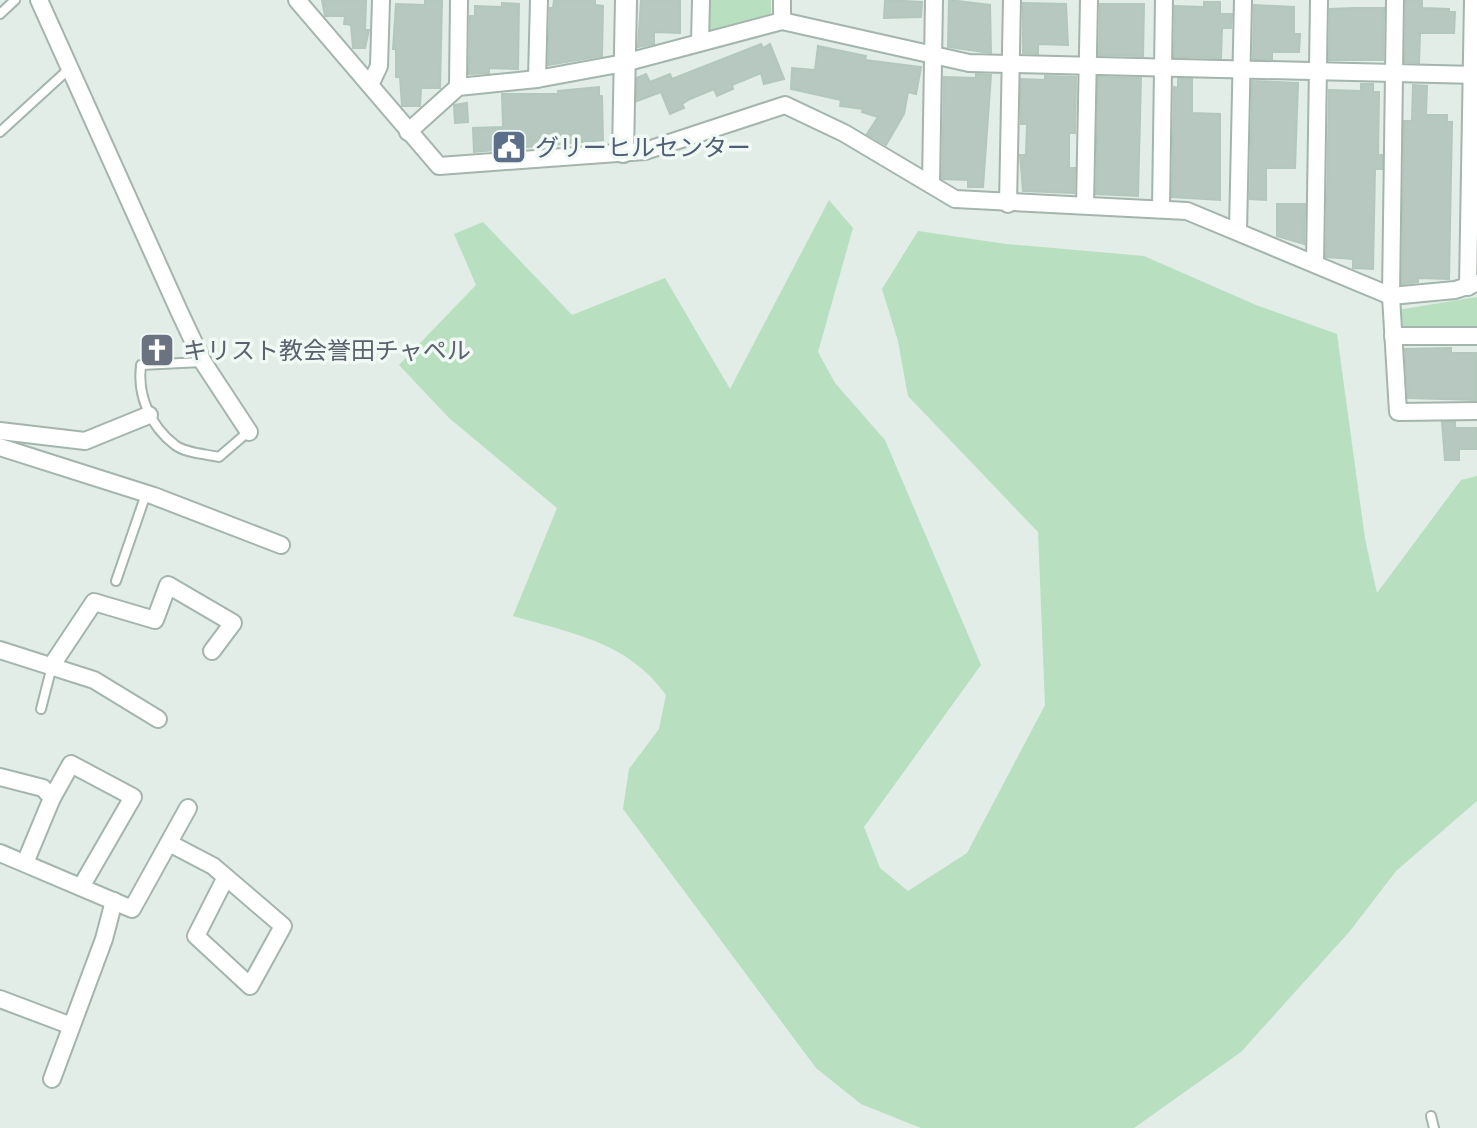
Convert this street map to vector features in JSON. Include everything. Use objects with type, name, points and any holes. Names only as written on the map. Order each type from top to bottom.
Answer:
[{"type":"street","points":[[39,0],[203,362],[249,432]]},
{"type":"street","points":[[370,85],[379,66],[381,0]]},
{"type":"street","points":[[458,87],[459,0]]},
{"type":"street","points":[[537,79],[539,0]]},
{"type":"street","points":[[623,152],[626,0]]},
{"type":"street","points":[[700,42],[701,0]]},
{"type":"street","points":[[782,0],[782,21]]},
{"type":"street","points":[[931,184],[934,0]]},
{"type":"street","points":[[1008,204],[1012,0]]},
{"type":"street","points":[[1085,205],[1089,0]]},
{"type":"street","points":[[1161,209],[1164,0]]},
{"type":"street","points":[[1238,231],[1243,0]]},
{"type":"street","points":[[1315,264],[1319,0]]},
{"type":"street","points":[[1395,0],[1391,296],[1398,412],[1477,411]]},
{"type":"street","points":[[300,2],[439,166],[645,151],[785,105],[844,133],[955,199],[1187,211],[1391,296],[1472,285],[1473,0]]},
{"type":"street","points":[[408,132],[458,87],[537,79],[624,63],[782,21],[933,56],[1011,67],[1474,75]]},
{"type":"street","points":[[1393,336],[1477,336]]},
{"type":"street","points":[[0,431],[85,441],[149,415]]},
{"type":"street","points":[[0,447],[146,493],[281,545]]},
{"type":"street","points":[[52,665],[94,602],[155,620],[168,585],[233,623],[212,651]]},
{"type":"street","points":[[0,650],[94,680],[158,719]]},
{"type":"street","points":[[25,863],[52,798],[71,764],[133,797],[81,887]]},
{"type":"street","points":[[0,777],[43,788],[52,798]]},
{"type":"street","points":[[0,853],[132,909],[188,808]]},
{"type":"street","points":[[169,843],[213,866],[226,877],[283,926],[250,986],[196,936],[226,877]]},
{"type":"street","points":[[52,1079],[69,1025],[104,939],[114,901]]},
{"type":"street","points":[[0,999],[69,1025]]},
{"type":"lane","points":[[0,14],[15,0]]},
{"type":"lane","points":[[0,132],[71,68]]},
{"type":"lane","points":[[203,362],[141,365],[138,385],[149,415],[176,447],[219,457],[249,432]]},
{"type":"lane","points":[[116,581],[146,493]]},
{"type":"lane","points":[[41,709],[52,665]]},
{"type":"lane","points":[[1431,1116],[1434,1128]]},
{"type":"green space","points":[[707,0],[771,0],[771,14],[707,31]]},
{"type":"green space","points":[[829,200],[853,228],[818,352],[835,383],[885,440],[981,665],[864,827],[880,868],[908,891],[967,853],[1045,705],[1038,532],[908,396],[898,341],[882,289],[918,231],[1006,244],[1144,256],[1256,305],[1337,334],[1365,539],[1377,593],[1461,480],[1477,476],[1477,801],[1396,871],[1350,931],[1241,1052],[1134,1128],[921,1128],[861,1104],[816,1068],[623,809],[629,769],[659,729],[666,695],[634,662],[616,651],[577,635],[513,616],[557,508],[449,418],[399,365],[476,285],[454,234],[483,222],[572,315],[665,278],[730,389]]},
{"type":"green space","points":[[1477,297],[1477,330],[1404,331],[1397,310]]},
{"type":"building","points":[[322,0],[366,0],[365,30],[369,30],[365,48],[353,48],[351,25],[344,24],[345,16],[325,16]]},
{"type":"building","points":[[425,0],[442,0],[440,88],[421,88],[420,106],[402,106],[400,77],[396,77],[396,49],[393,49],[396,4],[425,5]]},
{"type":"building","points":[[554,0],[595,0],[595,5],[603,6],[602,56],[548,65],[550,8],[553,8]]},
{"type":"building","points":[[641,0],[680,0],[680,33],[654,32],[654,44],[638,47]]},
{"type":"building","points":[[885,0],[922,2],[921,17],[884,18]]},
{"type":"building","points":[[949,0],[990,5],[991,53],[948,47]]},
{"type":"building","points":[[1406,0],[1422,0],[1422,8],[1455,12],[1454,33],[1420,33],[1419,63],[1405,62]]},
{"type":"building","points":[[1204,2],[1220,2],[1220,14],[1232,14],[1231,28],[1222,28],[1221,58],[1174,57],[1175,6],[1204,7]]},
{"type":"building","points":[[502,3],[519,4],[518,69],[489,68],[489,73],[469,74],[470,16],[475,16],[475,6],[502,7]]},
{"type":"building","points":[[1023,3],[1066,4],[1068,45],[1038,44],[1038,54],[1023,53]]},
{"type":"building","points":[[1100,4],[1144,4],[1143,56],[1099,55]]},
{"type":"building","points":[[1254,5],[1294,7],[1294,34],[1300,34],[1299,52],[1272,52],[1272,59],[1253,59]]},
{"type":"building","points":[[1384,8],[1383,60],[1329,60],[1330,9]]},
{"type":"building","points":[[761,44],[763,48],[770,44],[784,79],[764,84],[761,73],[732,85],[733,89],[717,96],[714,89],[690,99],[682,104],[684,108],[670,114],[661,92],[637,101],[637,78],[646,74],[650,82],[670,74],[672,79]]},
{"type":"building","points":[[818,46],[866,56],[865,60],[921,67],[916,94],[908,92],[904,114],[886,145],[867,134],[878,117],[862,112],[863,109],[840,106],[841,100],[791,89],[792,68],[815,70]]},
{"type":"building","points":[[976,74],[991,75],[983,187],[968,187],[968,180],[942,179],[944,77],[976,78]]},
{"type":"building","points":[[1045,76],[1076,77],[1075,133],[1069,133],[1069,168],[1075,168],[1074,193],[1023,191],[1020,155],[1026,155],[1027,124],[1021,124],[1021,79],[1045,80]]},
{"type":"building","points":[[1098,77],[1141,78],[1138,196],[1096,194]]},
{"type":"building","points":[[1178,79],[1192,79],[1192,113],[1220,114],[1220,200],[1172,197],[1174,87],[1178,88]]},
{"type":"building","points":[[1252,81],[1298,83],[1295,168],[1266,168],[1266,200],[1250,199]]},
{"type":"building","points":[[1361,84],[1373,84],[1373,92],[1379,92],[1378,155],[1382,155],[1382,169],[1375,169],[1373,269],[1353,268],[1353,259],[1326,257],[1329,90],[1361,91]]},
{"type":"building","points":[[1413,85],[1427,86],[1426,115],[1447,115],[1447,122],[1452,122],[1449,279],[1418,278],[1418,282],[1402,284],[1404,121],[1412,121]]},
{"type":"building","points":[[599,87],[603,140],[474,152],[473,128],[503,127],[502,94],[558,94],[558,91]]},
{"type":"building","points":[[467,103],[468,122],[455,123],[454,105]]},
{"type":"building","points":[[1277,204],[1305,204],[1304,244],[1277,236]]},
{"type":"building","points":[[1451,348],[1451,353],[1476,353],[1476,400],[1408,398],[1405,349]]},
{"type":"building","points":[[1442,422],[1455,422],[1455,428],[1477,428],[1477,449],[1459,449],[1459,460],[1445,460]]},
{"type":"place","name":"グリーヒルセンター","points":[[509,147]]},
{"type":"place","name":"キリスト教会誉田チャペル","points":[[157,350]]}]
